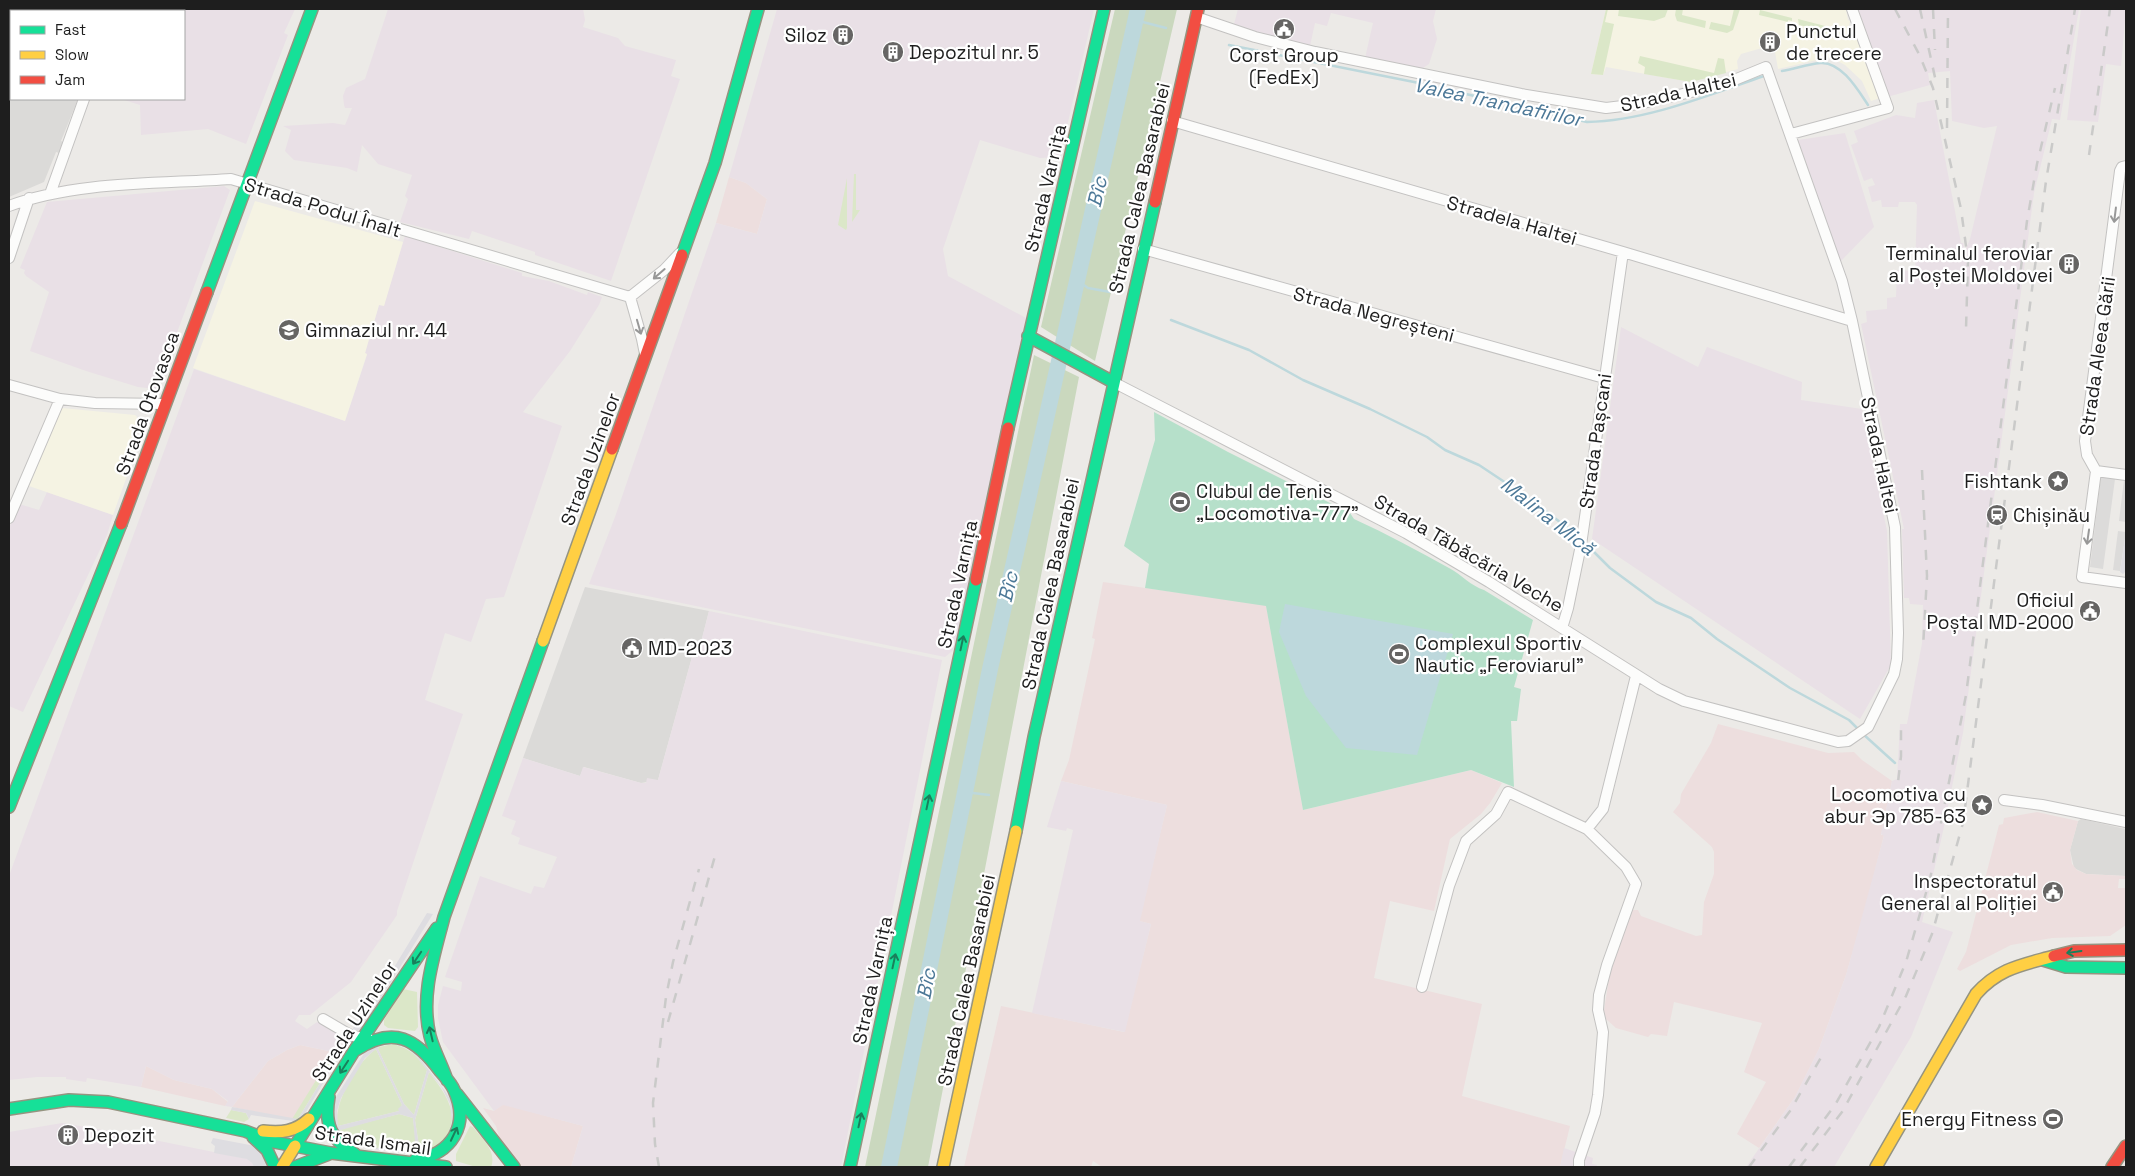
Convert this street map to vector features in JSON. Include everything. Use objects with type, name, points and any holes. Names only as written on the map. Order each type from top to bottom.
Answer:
[{"type":"main road","name":"Strada Otovasca","points":[[9,807],[107,564],[312,9]]},
{"type":"main road","name":"Strada Uzinelor","points":[[450,1085],[430,1037],[427,1010],[428,975],[444,917],[715,163],[758,9]]},
{"type":"main road","name":"Strada Varnița","points":[[850,1167],[1104,9]]},
{"type":"main road","name":"Strada Calea Basarabiei","points":[[943,1167],[1014,843],[1034,737],[1197,13]]},
{"type":"main road","name":"Strada Tăbăcăria Veche","points":[[1032,338],[1113,382]]},
{"type":"main road","name":"Strada Uzinelor","points":[[282,1167],[363,1038],[444,917]]},
{"type":"main road","points":[[1876,1167],[1976,994],[1992,978],[2007,969],[2074,951],[2126,950]]},
{"type":"main road","points":[[2042,960],[2066,967],[2126,968]]},
{"type":"main road","points":[[354,1052],[374,1040],[396,1037],[413,1042],[423,1049],[514,1167]]},
{"type":"main road","points":[[334,1083],[327,1106],[326,1120],[330,1133],[342,1148],[363,1157]]},
{"type":"main road","points":[[400,1161],[428,1159],[447,1148],[455,1134],[460,1117],[459,1107],[450,1085]]},
{"type":"main road","points":[[12,1108],[69,1100],[108,1102],[242,1130],[288,1132],[305,1123],[319,1108]]},
{"type":"main road","points":[[242,1130],[264,1146],[275,1167]]},
{"type":"main road","name":"Strada Ismail","points":[[242,1130],[274,1142],[332,1153],[446,1167]]},
{"type":"main road","points":[[2112,1167],[2126,1146]]},
{"type":"main road","points":[[295,1167],[332,1153]]},
{"type":"street","points":[[1791,134],[1888,108],[1852,9]]},
{"type":"street","name":"Strada Haltei","points":[[1197,13],[1255,37],[1315,52],[1521,94],[1606,108],[1639,104],[1722,85],[1766,67],[1842,281],[1893,512],[1898,572],[1898,633],[1895,668],[1891,682],[1873,718],[1864,730],[1851,739]]},
{"type":"street","points":[[50,194],[84,100]]},
{"type":"street","name":"Stradela Haltei","points":[[1172,121],[1624,252],[1852,321]]},
{"type":"street","name":"Strada Aleea Gării","points":[[2096,471],[2087,455],[2085,442],[2120,171],[2122,167],[2126,166]]},
{"type":"street","name":"Strada Podul Înalt","points":[[9,206],[29,198],[50,194],[175,182],[231,179],[630,297]]},
{"type":"street","points":[[9,258],[29,198]]},
{"type":"street","points":[[645,358],[642,339],[630,297],[664,270],[684,249]]},
{"type":"street","name":"Strada Negreșteni","points":[[1143,249],[1604,378]]},
{"type":"street","name":"Strada Pașcani","points":[[1562,628],[1568,608],[1581,540],[1624,252]]},
{"type":"street","name":"Strada Tăbăcăria Veche","points":[[1113,382],[1406,533],[1562,628],[1636,676],[1684,701],[1838,742],[1851,739]]},
{"type":"street","points":[[9,385],[60,399],[95,403],[165,404]]},
{"type":"street","points":[[9,518],[60,399]]},
{"type":"street","points":[[2126,475],[2096,471],[2082,577],[2126,583]]},
{"type":"street","points":[[1587,829],[1603,809],[1636,676]]},
{"type":"street","points":[[1422,987],[1449,886],[1466,841],[1496,814],[1508,792],[1587,829],[1626,867],[1636,884],[1607,965],[1599,995],[1598,1010],[1602,1032],[1598,1095],[1595,1113],[1579,1160],[1579,1167]]},
{"type":"street","points":[[2004,800],[2042,805],[2126,822]]},
{"type":"street","points":[[323,1019],[352,1036],[363,1038],[396,1037]]},
{"type":"shaded area","points":[[9,9],[116,9],[10,10],[10,100],[78,100],[61,141],[63,142],[59,153],[56,152],[44,182],[9,197]]},
{"type":"shaded area","points":[[295,9],[284,33],[288,35],[246,144],[208,129],[141,135],[140,105],[124,100],[185,100],[185,10],[134,10]]},
{"type":"shaded area","points":[[388,9],[583,9],[585,20],[583,27],[618,38],[625,46],[676,60],[671,76],[680,79],[611,281],[535,255],[535,252],[472,231],[469,239],[400,222],[408,199],[405,196],[412,175],[378,164],[362,145],[357,172],[347,168],[294,160],[285,151],[291,130],[283,126],[333,123],[345,125],[352,108],[345,108],[343,96],[346,88],[365,79]]},
{"type":"shaded area","points":[[777,9],[1094,9],[1060,157],[1040,158],[980,140],[943,249],[948,276],[1026,318],[956,648],[945,657],[589,584],[615,517],[716,223],[757,234],[767,199],[746,183],[729,177]]},
{"type":"shaded area","points":[[1238,9],[1436,9],[1433,21],[1437,39],[1429,64],[1423,68],[1407,66],[1365,58],[1373,23],[1331,13],[1327,26],[1315,23],[1310,46],[1233,28]]},
{"type":"shaded area","points":[[1606,9],[1846,9],[1848,20],[1850,21],[1849,26],[1853,30],[1880,98],[1871,101],[1862,81],[1845,65],[1830,57],[1778,69],[1774,46],[1741,54],[1737,61],[1738,69],[1691,82],[1606,67],[1603,75],[1591,74]]},
{"type":"shaded area","points":[[1857,9],[2079,9],[2060,120],[2052,119],[2034,193],[1963,733],[1922,922],[1953,932],[1911,1037],[1834,1167],[1746,1167],[1795,1097],[1819,1049],[1846,975],[1884,836],[1881,834],[1892,781],[1897,779],[1900,724],[1907,724],[1922,643],[1923,605],[1910,604],[1909,598],[1904,598],[1902,529],[1904,529],[1861,324],[1867,322],[1866,311],[1887,309],[1887,298],[1896,297],[1897,270],[1915,271],[1917,205],[1915,202],[1899,202],[1898,207],[1882,207],[1881,200],[1872,202],[1868,187],[1875,185],[1872,178],[1864,181],[1851,145],[1858,142],[1854,131],[1896,115],[1915,118],[1917,103],[1934,100],[1961,243],[1963,243],[1965,251],[1970,239],[1997,126],[1984,128],[1952,121],[1950,71],[1928,73],[1930,85],[1887,97]]},
{"type":"shaded area","points":[[2081,9],[2126,9],[2121,66],[2106,64],[2098,122],[2067,120]]},
{"type":"shaded area","points":[[1845,133],[1874,227],[1840,262],[1798,140]]},
{"type":"shaded area","points":[[729,177],[746,183],[767,199],[757,234],[716,223]]},
{"type":"shaded area","points":[[224,186],[230,190],[156,389],[138,387],[30,351],[49,292],[26,276],[25,270],[20,268],[47,202]]},
{"type":"shaded area","name":"Gimnaziul nr. 44","points":[[255,201],[403,242],[384,306],[379,305],[365,353],[367,354],[345,421],[193,368]]},
{"type":"shaded area","points":[[405,236],[522,273],[522,276],[549,281],[587,295],[588,292],[602,297],[570,351],[523,412],[562,426],[504,597],[486,599],[471,642],[445,633],[425,700],[463,714],[397,915],[351,982],[310,1015],[299,1015],[295,1021],[307,1029],[317,1022],[342,1036],[333,1052],[300,1045],[268,1061],[232,1107],[225,1106],[228,1101],[212,1089],[174,1080],[146,1066],[141,1087],[87,1078],[86,1082],[66,1079],[66,1077],[37,1077],[9,1080],[9,876],[194,369],[345,421],[367,355],[365,353],[379,305],[384,305]]},
{"type":"shaded area","points":[[1621,327],[1698,367],[1707,347],[1802,382],[1801,400],[1862,409],[1887,531],[1891,665],[1860,719],[1592,539]]},
{"type":"shaded area","points":[[62,408],[135,415],[137,417],[137,448],[113,515],[29,486]]},
{"type":"shaded area","points":[[2101,477],[2115,479],[2103,569],[2090,567]]},
{"type":"shaded area","points":[[2124,480],[2126,481],[2126,522],[2119,521]]},
{"type":"shaded area","points":[[47,492],[113,515],[107,535],[23,712],[9,706],[9,528],[19,504],[39,510]]},
{"type":"shaded area","points":[[2118,531],[2126,532],[2120,571],[2113,570]]},
{"type":"shaded area","points":[[2126,532],[2126,571],[2123,574],[2120,572]]},
{"type":"shaded area","points":[[1103,582],[1266,605],[1303,810],[1471,770],[1502,783],[1481,814],[1450,839],[1434,911],[1390,901],[1374,978],[1482,1004],[1462,1096],[1570,1126],[1560,1167],[1102,1167],[1093,1161],[1091,1167],[964,1167],[1001,1006],[1124,1032],[1151,924],[1139,921],[1167,805],[1061,781],[1069,760],[1095,639],[1092,638]]},
{"type":"shaded area","points":[[585,587],[709,611],[697,658],[692,657],[658,780],[641,783],[584,767],[580,776],[523,758]]},
{"type":"shaded area","points":[[709,611],[942,660],[841,1167],[571,1167],[583,1126],[503,1105],[494,1111],[443,1042],[438,1018],[438,1005],[443,986],[461,991],[462,982],[445,977],[480,876],[531,894],[534,886],[544,888],[557,857],[518,844],[520,838],[511,834],[516,821],[502,816],[523,758],[580,776],[583,767],[641,783],[646,783],[647,778],[658,780],[692,657],[697,658]]},
{"type":"shaded area","points":[[1718,724],[1828,753],[1854,752],[1862,760],[1892,781],[1881,835],[1884,835],[1846,975],[1819,1049],[1795,1097],[1759,1148],[1737,1134],[1766,1082],[1744,1072],[1762,1023],[1674,1002],[1667,1036],[1651,1034],[1648,1037],[1616,1028],[1606,1019],[1604,1011],[1609,978],[1629,912],[1638,910],[1641,916],[1696,936],[1702,935],[1704,902],[1714,874],[1714,852],[1712,847],[1673,812],[1680,803],[1681,794],[1711,743]]},
{"type":"shaded area","points":[[1061,781],[1167,805],[1140,921],[1151,924],[1125,1032],[1032,1013],[1073,830],[1067,828],[1066,831],[1047,827]]},
{"type":"shaded area","name":"Inspectoratul General al Poliției","points":[[2037,812],[2078,821],[2070,850],[2072,864],[2077,870],[2086,874],[2126,876],[2126,879],[2119,879],[2118,888],[2126,888],[2126,925],[2110,936],[2052,938],[2011,945],[1960,971],[1957,969],[1966,952],[1999,825],[2003,824],[2004,818]]},
{"type":"shaded area","points":[[2081,819],[2126,829],[2126,876],[2086,874],[2074,868],[2070,850],[2078,821]]},
{"type":"shaded area","points":[[427,913],[433,914],[361,1030],[352,1030],[375,993],[381,989]]},
{"type":"shaded area","points":[[393,1044],[399,1044],[414,1051],[445,1091],[452,1102],[454,1117],[451,1131],[443,1144],[432,1152],[418,1155],[360,1147],[347,1143],[344,1140],[354,1145],[416,1153],[413,1118],[399,1114],[337,1131],[339,1134],[336,1131],[332,1116],[336,1097],[365,1052],[379,1046],[378,1049],[404,1104],[414,1115],[427,1070],[407,1048]],"holes":[[[376,1049],[402,1105],[398,1109],[399,1111],[338,1126],[337,1111],[341,1098],[365,1058]],[[429,1072],[442,1088],[450,1104],[452,1121],[448,1135],[441,1144],[430,1151],[420,1153],[415,1120]]]},
{"type":"shaded area","points":[[300,1045],[333,1052],[292,1119],[232,1107],[268,1061]]},
{"type":"shaded area","points":[[339,1052],[341,1053],[300,1122],[251,1115],[249,1119],[246,1113],[231,1110],[232,1107],[298,1119]]},
{"type":"shaded area","points":[[146,1066],[174,1080],[212,1089],[228,1102],[225,1106],[141,1087]]},
{"type":"shaded area","points":[[503,1104],[583,1126],[571,1167],[522,1167],[500,1140],[496,1126],[483,1108],[494,1111]]},
{"type":"shaded area","points":[[62,1123],[248,1159],[254,1167],[9,1167],[9,1132]]},
{"type":"shaded area","points":[[213,1138],[255,1146],[271,1167],[254,1167],[247,1159],[214,1153],[215,1146],[211,1143]]},
{"type":"shaded area","points":[[1564,1148],[1593,1158],[1592,1164],[1597,1165],[1596,1167],[1560,1167]]},
{"type":"green space","points":[[1115,9],[1177,9],[1095,361],[1041,327]]},
{"type":"green space","points":[[1606,9],[1608,9],[1605,22],[1614,24],[1603,75],[1591,74]]},
{"type":"green space","points":[[1619,9],[1668,9],[1665,17],[1654,21],[1618,16]]},
{"type":"green space","points":[[1676,9],[1683,9],[1682,15],[1706,21],[1705,28],[1677,21]]},
{"type":"green space","points":[[1734,9],[1740,9],[1733,30],[1727,33],[1709,29],[1711,22],[1730,26]]},
{"type":"green space","points":[[1760,10],[1792,18],[1792,21],[1788,20],[1788,22],[1759,15]]},
{"type":"green space","points":[[1798,19],[1829,27],[1825,36],[1816,35],[1812,28],[1799,25]]},
{"type":"green space","points":[[1640,56],[1714,73],[1718,58],[1724,59],[1726,73],[1691,82],[1644,74],[1645,67],[1638,63]]},
{"type":"green space","points":[[854,174],[856,174],[856,210],[860,210],[852,222]]},
{"type":"green space","points":[[847,178],[847,228],[846,230],[838,225]]},
{"type":"green space","points":[[1034,355],[1079,377],[928,1167],[865,1167]]},
{"type":"green space","name":"Complexul Sportiv Nautic „Feroviarul”","points":[[1154,412],[1228,452],[1350,513],[1354,519],[1449,568],[1475,586],[1533,620],[1514,687],[1521,689],[1517,721],[1511,721],[1514,787],[1471,770],[1303,810],[1266,606],[1145,588],[1149,564],[1124,546],[1155,440]]},
{"type":"green space","points":[[403,989],[417,992],[418,1027],[415,1031],[388,1028],[384,1025],[384,1020]]},
{"type":"green space","points":[[393,1044],[413,1053],[427,1070],[414,1115],[404,1104],[378,1049],[379,1047]]},
{"type":"green space","points":[[376,1049],[402,1105],[399,1111],[338,1126],[339,1107],[348,1084],[362,1063]]},
{"type":"green space","points":[[334,1051],[339,1052],[298,1119],[292,1119]]},
{"type":"green space","points":[[429,1072],[446,1097],[452,1114],[452,1123],[440,1144],[420,1153],[415,1120]]},
{"type":"green space","points":[[231,1110],[246,1113],[249,1119],[244,1122],[226,1118]]},
{"type":"green space","points":[[399,1114],[413,1118],[417,1153],[354,1145],[349,1143],[337,1130]]},
{"type":"green space","points":[[470,1126],[485,1141],[491,1151],[491,1167],[476,1167],[456,1161],[456,1154]]},
{"type":"water","points":[[1285,604],[1453,634],[1417,755],[1346,748],[1306,696],[1279,632]]},
{"type":"waterway","name":"Bîc","points":[[889,1167],[990,669],[1138,9]]},
{"type":"waterway","name":"Valea Trandafirilor","points":[[1135,20],[1166,28]]},
{"type":"waterway","name":"Valea Trandafirilor","points":[[1229,45],[1414,82],[1587,122],[1609,121],[1654,112],[1699,99],[1764,76]]},
{"type":"waterway","name":"Valea Trandafirilor","points":[[1782,71],[1820,63],[1828,64],[1842,71],[1868,105]]},
{"type":"waterway","name":"Malina Mică","points":[[1077,280],[1088,288],[1110,292]]},
{"type":"waterway","name":"Malina Mică","points":[[1171,320],[1249,350],[1303,380],[1370,409],[1427,437],[1445,450],[1479,465],[1533,501],[1579,537]]},
{"type":"waterway","name":"Malina Mică","points":[[1585,543],[1610,568],[1656,602],[1691,618],[1717,639],[1790,688],[1849,720],[1859,730]]},
{"type":"waterway","name":"Malina Mică","points":[[1863,734],[1895,763]]},
{"type":"waterway","points":[[965,792],[989,795]]},
{"type":"railway","points":[[1895,9],[1919,54],[1933,88],[1961,209],[1968,261],[1966,329]]},
{"type":"railway","points":[[1920,9],[1936,82]]},
{"type":"railway","points":[[1933,9],[1935,50]]},
{"type":"railway","points":[[1947,128],[1948,9]]},
{"type":"railway","points":[[1800,1167],[1842,1112],[1906,996],[1932,934],[1963,823],[2046,181],[2075,9]]},
{"type":"railway","points":[[2089,155],[2110,9]]},
{"type":"railway","points":[[1789,1167],[1835,1105],[1879,1027],[1906,962],[1930,879],[1966,695],[2027,221],[2037,164],[2055,88]]},
{"type":"railway","points":[[1922,470],[1927,576],[1923,648]]},
{"type":"railway","points":[[1896,800],[1901,756],[1901,724]]},
{"type":"railway","points":[[668,1022],[715,856]]},
{"type":"railway","points":[[659,1167],[655,1144],[653,1103],[666,997],[673,962],[699,869]]},
{"type":"railway","points":[[1749,1167],[1790,1111],[1823,1054]]},
{"type":"traffic: fast","points":[[207,292],[312,9]]},
{"type":"traffic: fast","points":[[682,255],[715,163],[758,9]]},
{"type":"traffic: fast","points":[[1008,428],[1104,9]]},
{"type":"traffic: fast","points":[[1016,831],[1034,737],[1155,202]]},
{"type":"traffic: fast","points":[[1028,336],[1113,382]]},
{"type":"traffic: fast","points":[[9,807],[121,524]]},
{"type":"traffic: fast","points":[[850,1167],[976,580]]},
{"type":"traffic: fast","points":[[447,1080],[432,1042],[427,1021],[429,976],[444,917],[543,641]]},
{"type":"traffic: fast","points":[[295,1146],[354,1051],[437,928]]},
{"type":"traffic: fast","points":[[2043,960],[2066,967],[2126,968]]},
{"type":"traffic: fast","points":[[356,1050],[382,1038],[393,1037],[403,1039],[422,1051],[453,1087],[460,1115],[454,1136],[439,1151],[428,1157],[415,1160]]},
{"type":"traffic: fast","points":[[457,1094],[514,1167]]},
{"type":"traffic: fast","points":[[329,1097],[328,1115],[331,1130],[340,1143],[355,1154]]},
{"type":"traffic: fast","points":[[9,1109],[69,1100],[108,1102],[245,1131],[274,1142],[331,1153],[446,1167]]},
{"type":"traffic: fast","points":[[253,1137],[267,1150],[275,1167]]},
{"type":"traffic: fast","points":[[295,1167],[329,1154]]},
{"type":"traffic: slow","points":[[543,641],[612,449]]},
{"type":"traffic: slow","points":[[943,1167],[1016,831]]},
{"type":"traffic: slow","points":[[1876,1167],[1976,994],[1993,978],[2002,973],[2021,965],[2054,956]]},
{"type":"traffic: slow","points":[[263,1131],[288,1131],[309,1119]]},
{"type":"traffic: slow","points":[[282,1167],[295,1146]]},
{"type":"traffic: jam","points":[[1155,202],[1198,9]]},
{"type":"traffic: jam","points":[[612,449],[682,255]]},
{"type":"traffic: jam","points":[[121,524],[207,292]]},
{"type":"traffic: jam","points":[[976,580],[1008,428]]},
{"type":"traffic: jam","points":[[2054,956],[2074,951],[2126,950]]},
{"type":"traffic: jam","points":[[2112,1167],[2126,1146]]},
{"type":"place","name":"Corst Group (FedEx)","points":[[1284,29]]},
{"type":"place","name":"Siloz","points":[[843,35]]},
{"type":"place","name":"Punctul de trecere","points":[[1770,42]]},
{"type":"place","name":"Depozitul nr. 5","points":[[893,52]]},
{"type":"place","name":"Terminalul feroviar al Poștei Moldovei","points":[[2069,264]]},
{"type":"place","name":"Gimnaziul nr. 44","points":[[289,330]]},
{"type":"place","name":"Fishtank","points":[[2058,481]]},
{"type":"place","name":"Clubul de Tenis „Locomotiva-777”","points":[[1180,502]]},
{"type":"place","name":"Chișinău","points":[[1997,515]]},
{"type":"place","name":"Oficiul Poștal MD-2000","points":[[2090,611]]},
{"type":"place","name":"MD-2023","points":[[632,648]]},
{"type":"place","name":"Complexul Sportiv Nautic „Feroviarul”","points":[[1399,654]]},
{"type":"place","name":"Locomotiva cu abur Эр 785-63","points":[[1982,805]]},
{"type":"place","name":"Inspectoratul General al Poliției","points":[[2053,892]]},
{"type":"place","name":"Energy Fitness","points":[[2053,1119]]},
{"type":"place","name":"Depozit","points":[[68,1135]]}]
